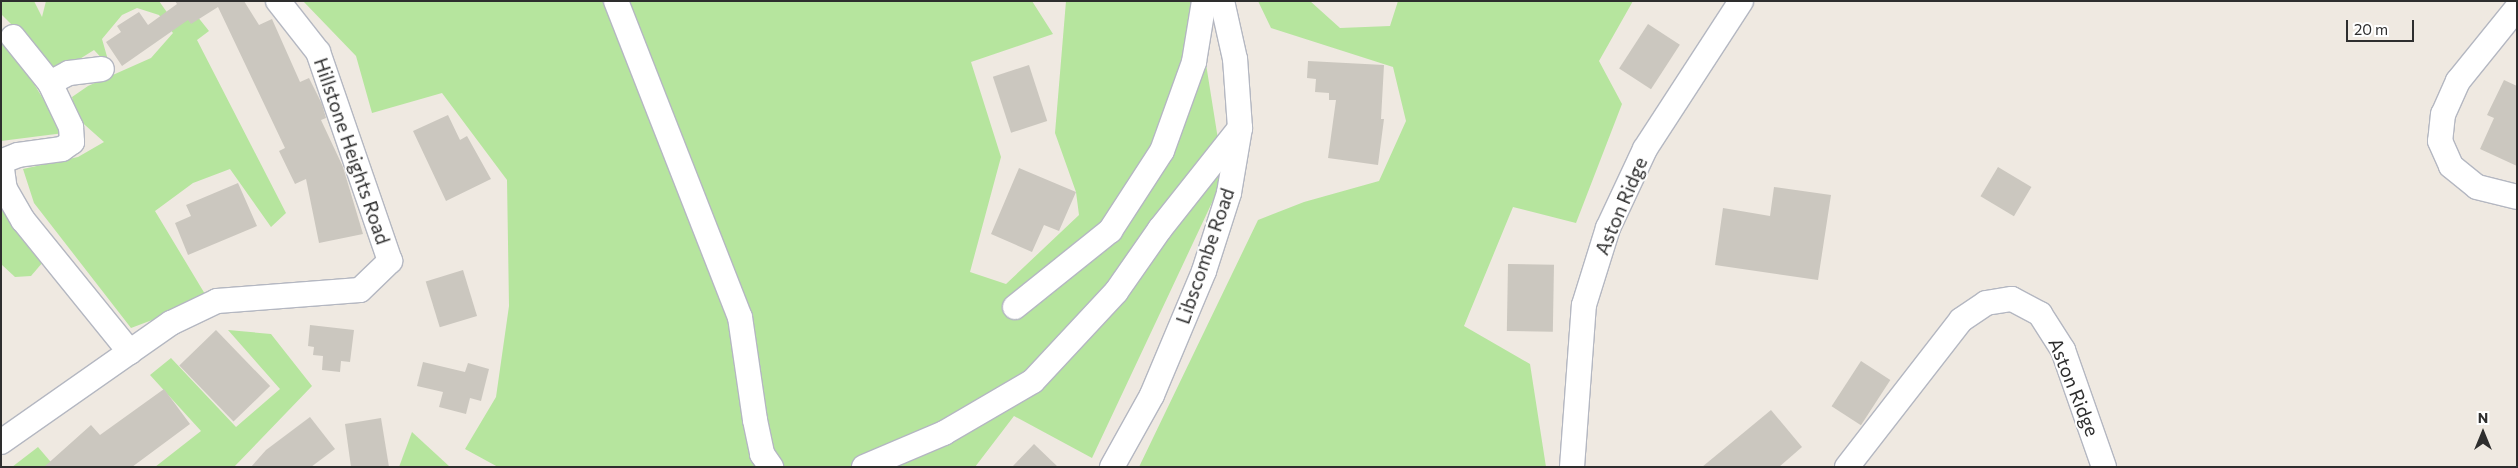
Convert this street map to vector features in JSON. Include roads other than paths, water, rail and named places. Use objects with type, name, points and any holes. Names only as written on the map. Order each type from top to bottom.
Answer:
[{"type":"street","name":"Hillstone Heights Road","points":[[1,442],[171,323],[217,301],[360,290],[390,261],[318,52],[278,1]]},
{"type":"street","points":[[616,1],[740,316],[755,420],[762,454],[771,467]]},
{"type":"street","points":[[1015,307],[1110,231],[1162,151],[1194,62],[1204,1]]},
{"type":"street","name":"Libscombe Road","points":[[1112,467],[1152,395],[1204,272],[1229,193],[1240,128],[1235,59],[1222,1]]},
{"type":"street","name":"Aston Ridge","points":[[1572,467],[1584,305],[1608,228],[1645,149],[1741,1]]},
{"type":"street","points":[[2517,8],[2458,81],[2443,114],[2440,141],[2451,166],[2477,187],[2517,198]]},
{"type":"street","points":[[13,37],[50,84],[71,127],[72,142],[62,149],[18,155],[1,162],[5,188],[23,220],[130,352]]},
{"type":"street","points":[[50,84],[69,73],[102,69]]},
{"type":"street","points":[[864,467],[944,433],[1033,381],[1116,292],[1160,230],[1240,128]]},
{"type":"street","name":"Aston Ridge","points":[[1847,467],[1961,320],[1986,303],[2012,299],[2040,314],[2063,350],[2105,466]]}]
